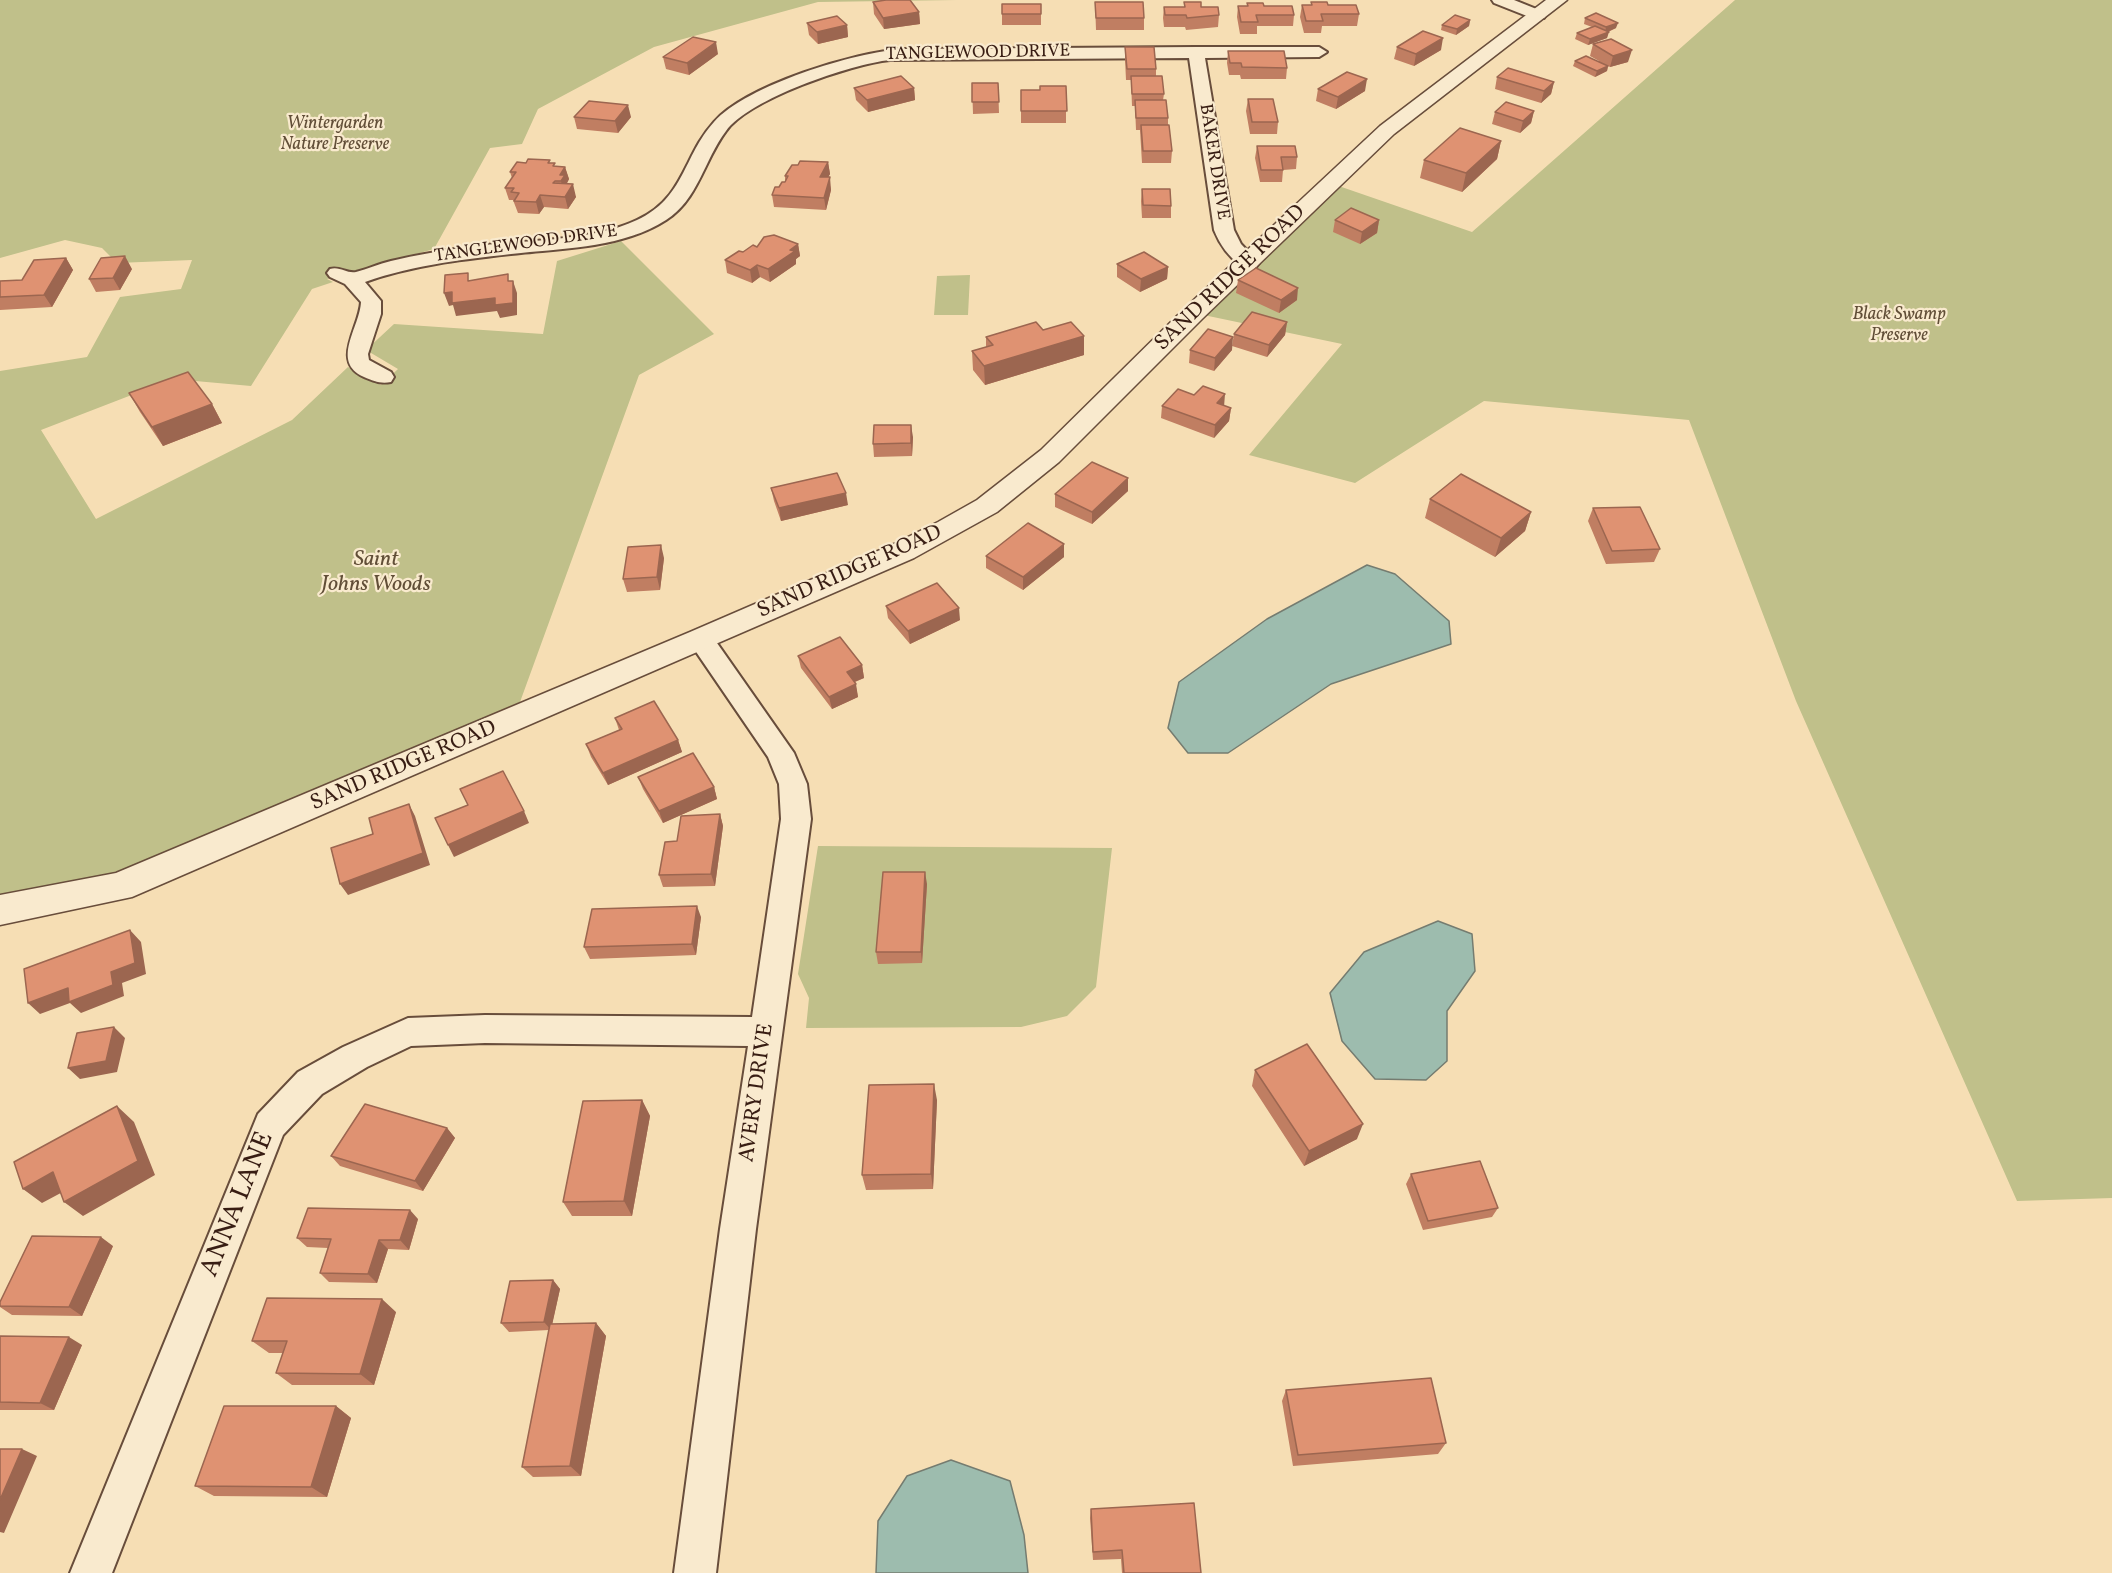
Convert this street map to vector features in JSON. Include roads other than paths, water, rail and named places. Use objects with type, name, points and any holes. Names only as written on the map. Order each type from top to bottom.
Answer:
[{"type":"street","points":[[1500,0],[1548,7]]},
{"type":"street","name":"SAND RIDGE ROAD","points":[[0,910],[120,887],[701,640],[904,551],[948,529],[987,506],[1050,456],[1194,313],[1387,130],[1548,7]]},
{"type":"street","name":"BAKER DRIVE","points":[[1196,52],[1224,230],[1236,253],[1249,263]]},
{"type":"street","name":"TANGLEWOOD DRIVE","points":[[383,377],[363,369],[357,361],[356,349],[368,327],[371,301],[343,276],[415,260],[571,242],[643,225],[666,212],[682,196],[721,126],[731,117],[759,100],[852,62],[903,54],[1318,52]]},
{"type":"street","name":"AVERY DRIVE","points":[[695,1573],[738,1229],[794,846],[796,819],[793,784],[780,753],[701,640]]},
{"type":"street","name":"ANNA LANE","points":[[91,1573],[270,1125],[310,1083],[355,1057],[408,1032],[486,1029],[767,1032]]},
{"type":"park label","name":"Wintergarden Nature Preserve","points":[[335,135]]},
{"type":"park label","name":"Black Swamp Preserve","points":[[1899,326]]},
{"type":"park label","name":"Saint Johns Woods","points":[[376,574]]}]
